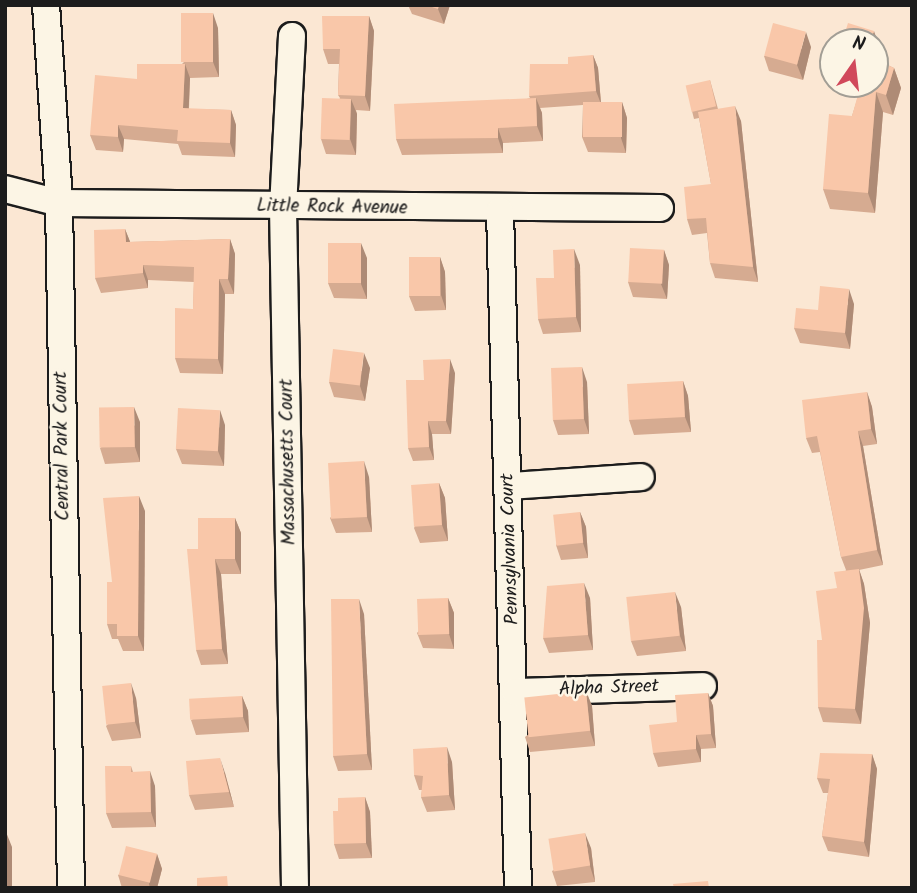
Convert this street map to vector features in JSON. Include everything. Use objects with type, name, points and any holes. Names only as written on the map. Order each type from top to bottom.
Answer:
[{"type":"street","name":"Central Park Court","points":[[46,5],[60,203],[71,888]]},
{"type":"street","name":"Massachusetts Court","points":[[292,36],[283,207],[295,888]]},
{"type":"street","name":"Little Rock Avenue","points":[[5,189],[60,203],[500,211],[660,208]]},
{"type":"street","name":"Pennsylvania Court","points":[[500,211],[510,486],[518,888]]},
{"type":"street","points":[[510,486],[641,477]]},
{"type":"street","name":"Alpha Street","points":[[515,692],[703,686]]},
{"type":"building","points":[[181,13],[213,13],[213,62],[181,62]]},
{"type":"building","points":[[322,16],[369,16],[365,96],[338,95],[340,49],[323,49]]},
{"type":"building","points":[[773,23],[806,32],[797,65],[764,56]]},
{"type":"building","points":[[848,23],[864,28],[846,28]]},
{"type":"building","points":[[593,55],[596,91],[529,96],[530,64],[568,64],[568,57]]},
{"type":"building","points":[[137,64],[185,64],[183,108],[231,110],[230,143],[177,141],[178,130],[118,125],[118,137],[90,135],[95,75],[137,79]]},
{"type":"building","points":[[889,66],[894,68],[889,85]]},
{"type":"building","points":[[710,80],[716,106],[692,112],[686,86]]},
{"type":"building","points":[[322,98],[351,99],[350,140],[321,139]]},
{"type":"building","points":[[536,98],[537,126],[498,128],[498,138],[396,139],[394,104]]},
{"type":"building","points":[[857,98],[876,98],[868,193],[823,189],[829,114],[852,116]]},
{"type":"building","points":[[583,102],[622,102],[622,137],[583,137]]},
{"type":"building","points":[[735,106],[753,267],[710,263],[706,218],[687,219],[684,187],[711,184],[698,112]]},
{"type":"building","points":[[125,229],[126,242],[230,239],[228,279],[219,279],[218,359],[175,358],[175,308],[193,309],[194,267],[143,265],[143,273],[95,278],[94,230]]},
{"type":"building","points":[[328,243],[361,243],[361,283],[328,283]]},
{"type":"building","points":[[630,248],[664,250],[662,284],[628,282]]},
{"type":"building","points":[[574,249],[576,317],[538,319],[536,278],[554,278],[553,250]]},
{"type":"building","points":[[409,257],[440,257],[440,296],[409,296]]},
{"type":"building","points":[[820,286],[849,289],[845,333],[794,328],[796,308],[818,310]]},
{"type":"building","points":[[333,349],[364,353],[360,386],[329,382]]},
{"type":"building","points":[[450,359],[446,421],[428,421],[429,447],[408,448],[406,380],[424,380],[423,360]]},
{"type":"building","points":[[582,367],[584,419],[553,420],[551,368]]},
{"type":"building","points":[[683,381],[685,417],[629,420],[627,384]]},
{"type":"building","points":[[867,392],[871,429],[858,431],[877,550],[841,557],[817,436],[806,438],[802,400]]},
{"type":"building","points":[[134,407],[135,447],[100,448],[99,408]]},
{"type":"building","points":[[178,408],[220,410],[218,451],[176,449]]},
{"type":"building","points":[[364,461],[367,517],[331,519],[328,463]]},
{"type":"building","points":[[439,483],[442,525],[414,527],[411,485]]},
{"type":"building","points":[[139,496],[138,636],[117,636],[117,624],[107,624],[107,582],[112,582],[103,498]]},
{"type":"building","points":[[580,512],[583,543],[556,546],[553,515]]},
{"type":"building","points":[[198,518],[235,518],[235,559],[215,559],[222,649],[196,650],[187,549],[198,549]]},
{"type":"building","points":[[859,569],[864,608],[855,709],[818,707],[817,640],[822,640],[816,591],[837,588],[834,572]]},
{"type":"building","points":[[584,583],[588,635],[543,638],[547,586]]},
{"type":"building","points":[[675,592],[680,636],[631,641],[626,597]]},
{"type":"building","points":[[448,598],[449,634],[418,635],[417,599]]},
{"type":"building","points":[[331,599],[359,599],[367,754],[333,756]]},
{"type":"building","points":[[131,683],[135,722],[106,725],[102,686]]},
{"type":"building","points":[[586,691],[590,731],[529,737],[524,697]]},
{"type":"building","points":[[708,693],[711,734],[696,735],[696,749],[653,753],[649,725],[677,722],[675,695]]},
{"type":"building","points":[[242,696],[243,717],[190,720],[189,699]]},
{"type":"building","points":[[447,747],[449,795],[421,797],[423,776],[414,775],[413,749]]},
{"type":"building","points":[[820,753],[872,754],[864,842],[822,836],[830,779],[817,778]]},
{"type":"building","points":[[220,758],[229,792],[189,795],[186,761]]},
{"type":"building","points":[[105,766],[131,766],[131,772],[150,771],[151,812],[106,813]]},
{"type":"building","points":[[365,797],[366,843],[334,844],[333,811],[338,811],[338,798]]},
{"type":"building","points":[[5,832],[6,888],[5,888]]},
{"type":"building","points":[[585,833],[590,866],[554,871],[548,839]]},
{"type":"building","points":[[126,846],[157,854],[150,883],[119,875]]},
{"type":"building","points":[[227,876],[228,888],[197,888],[197,878]]},
{"type":"building","points":[[708,881],[709,888],[674,888],[673,884]]}]
